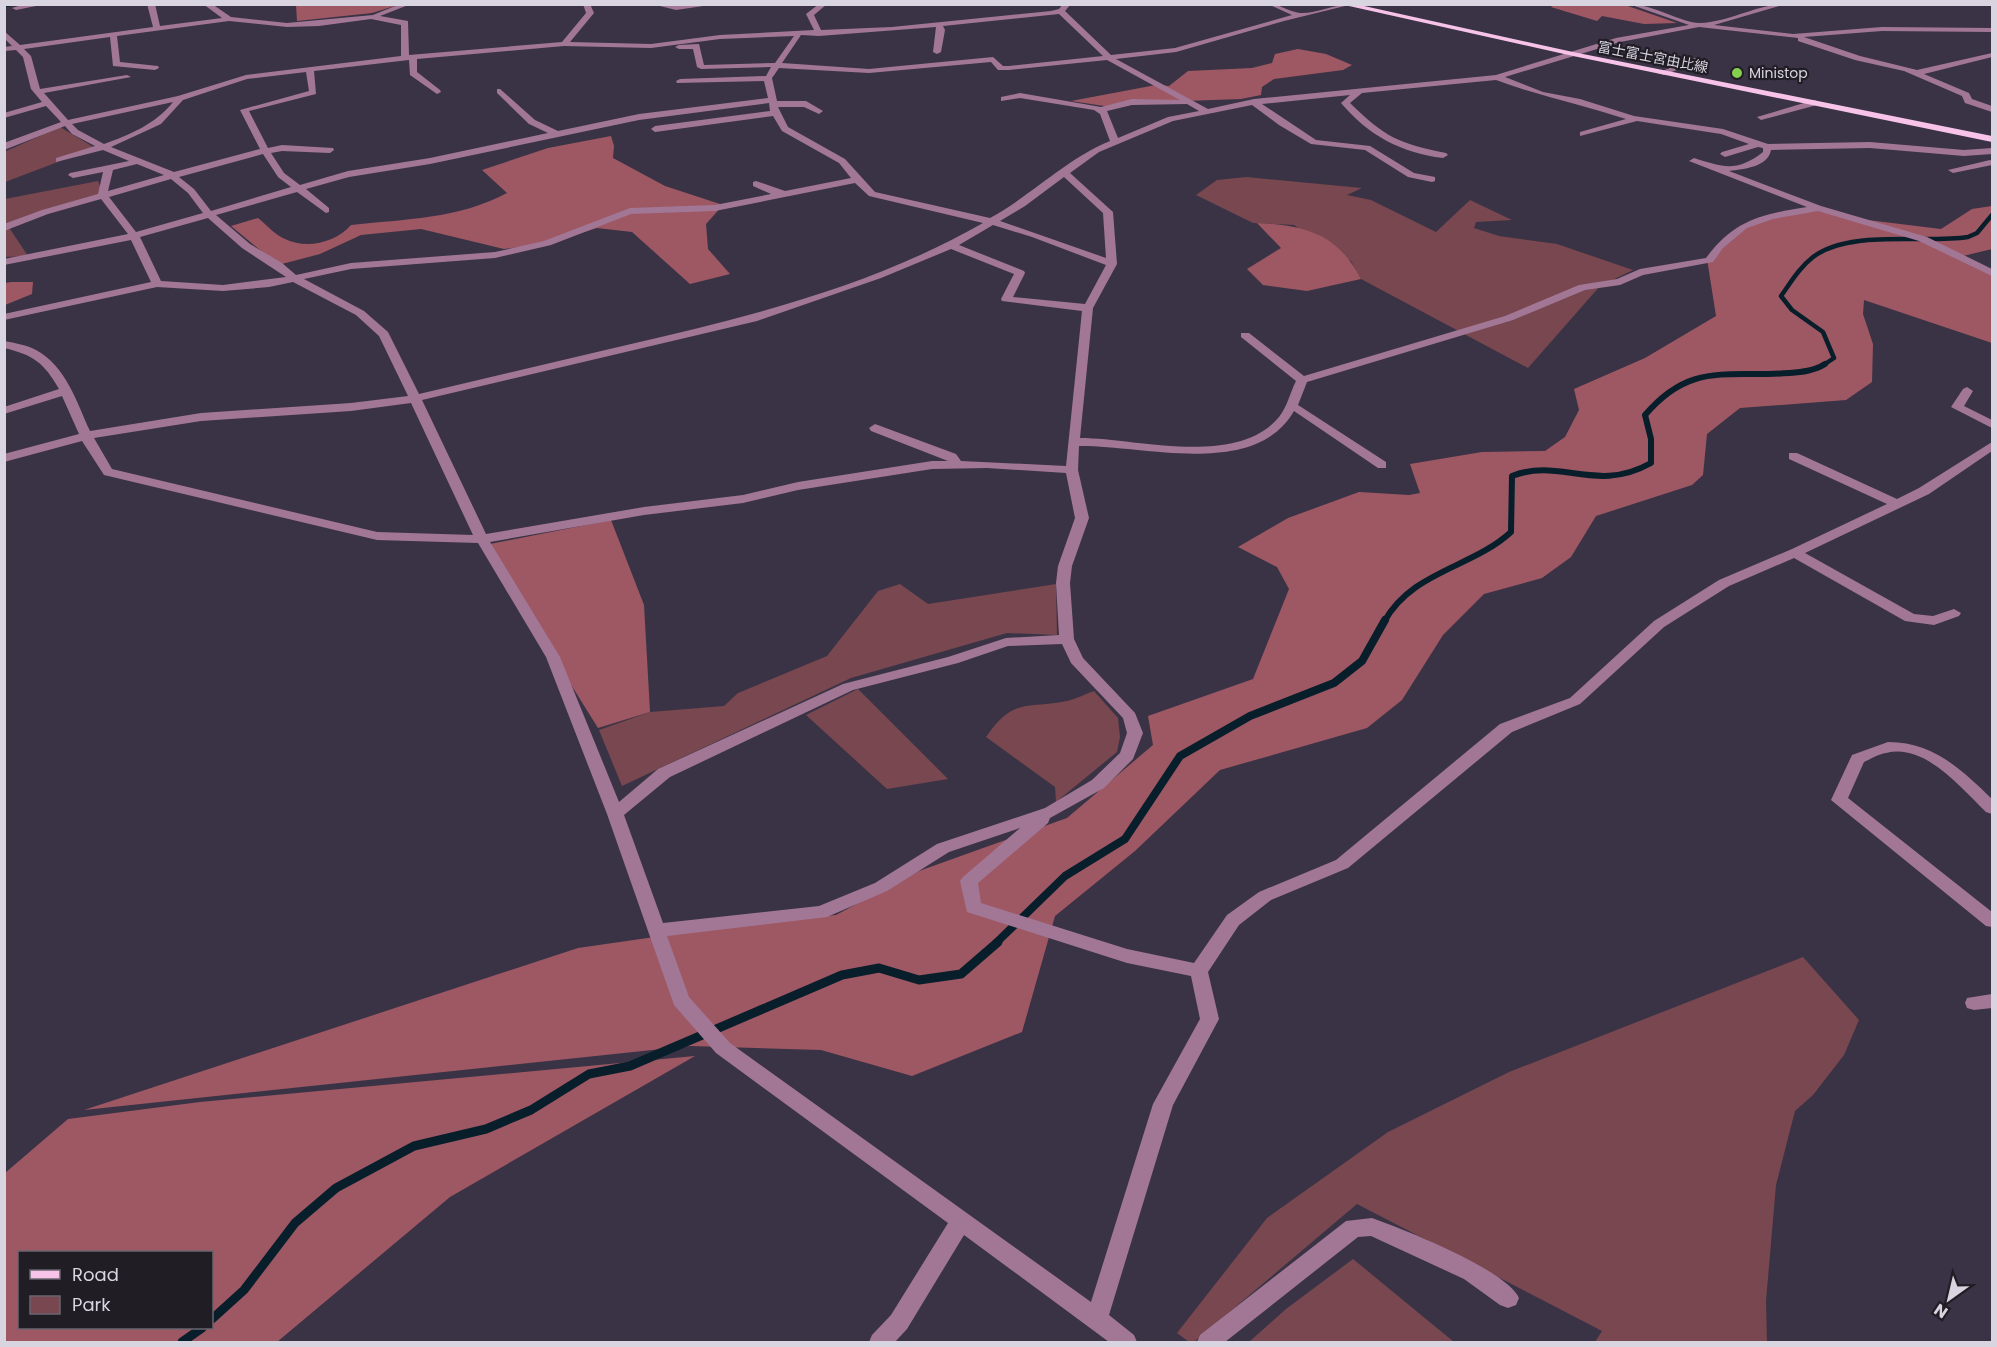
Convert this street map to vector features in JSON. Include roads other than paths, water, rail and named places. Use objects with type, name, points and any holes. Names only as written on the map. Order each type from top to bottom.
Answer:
[{"type":"main road","name":"富士富士宮由比線","points":[[1347,5],[1573,54],[1992,139]]},
{"type":"street","points":[[4,10],[43,4]]},
{"type":"street","points":[[151,4],[157,28]]},
{"type":"street","points":[[206,4],[229,19]]},
{"type":"street","points":[[4,49],[229,19],[304,26],[371,17],[408,4]]},
{"type":"street","points":[[564,44],[590,13],[586,4]]},
{"type":"street","points":[[655,4],[676,8],[714,4]]},
{"type":"street","points":[[819,34],[810,14],[824,4]]},
{"type":"street","points":[[651,46],[720,37],[819,34],[938,24],[1061,11],[1068,4]]},
{"type":"street","points":[[1271,4],[1300,15]]},
{"type":"street","points":[[1632,4],[1697,25],[1792,36],[1882,29],[1992,30]]},
{"type":"street","points":[[4,458],[85,436],[201,417],[351,407],[413,399],[762,316],[877,276],[951,245],[993,222],[1114,140],[1171,119],[1204,110],[1254,102],[1497,77],[1627,38],[1697,25],[1783,4]]},
{"type":"street","points":[[16,8],[26,5]]},
{"type":"street","points":[[4,147],[66,123],[180,98],[246,77],[410,57],[564,44],[696,46],[701,67],[774,65],[869,70],[993,59],[1001,68],[1010,69],[1176,50],[1300,15],[1347,5]]},
{"type":"street","points":[[1061,11],[1111,59],[1204,110]]},
{"type":"street","points":[[371,17],[405,23],[413,73],[437,92]]},
{"type":"street","points":[[937,52],[941,30],[938,24]]},
{"type":"street","points":[[4,33],[27,56],[32,83],[37,92],[66,123],[84,138],[172,175],[192,191],[209,214],[246,246],[278,265],[295,279],[360,313],[384,334],[413,399],[482,539],[553,657],[615,814],[681,1000],[723,1048],[1126,1342]]},
{"type":"street","points":[[112,33],[116,64],[155,68]]},
{"type":"street","points":[[798,35],[774,65],[768,78],[774,106],[784,129],[843,161],[857,180],[873,194],[993,222],[1036,235],[1112,264]]},
{"type":"street","points":[[1792,36],[1858,58],[1877,61],[1916,73],[1966,94],[1968,101],[1992,109]]},
{"type":"street","points":[[1916,73],[1992,55]]},
{"type":"street","points":[[1661,72],[1698,60]]},
{"type":"street","points":[[310,69],[313,92],[244,110],[268,151],[269,162],[280,175],[299,186],[326,210]]},
{"type":"street","points":[[37,92],[127,77]]},
{"type":"street","points":[[1497,77],[1541,94],[1577,100],[1636,118],[1723,132],[1763,145],[1767,153],[1753,164],[1720,171]]},
{"type":"street","points":[[680,81],[768,78]]},
{"type":"street","points":[[500,91],[532,122],[558,135]]},
{"type":"street","points":[[1360,91],[1344,103],[1365,123],[1405,149],[1443,155]]},
{"type":"street","points":[[1004,99],[1020,95],[1100,110],[1132,102],[1190,104]]},
{"type":"street","points":[[59,160],[103,147],[162,120],[180,98]]},
{"type":"street","points":[[1254,102],[1282,123],[1314,142],[1367,148],[1411,175],[1432,178]]},
{"type":"street","points":[[4,116],[47,103]]},
{"type":"street","points":[[1761,117],[1814,103]]},
{"type":"street","points":[[4,262],[134,236],[299,186],[348,174],[558,135],[639,117],[806,104],[819,111]]},
{"type":"street","points":[[639,117],[655,129],[774,106]]},
{"type":"street","points":[[1100,110],[1104,112],[1114,140]]},
{"type":"street","points":[[1583,134],[1636,118]]},
{"type":"street","points":[[16,127],[39,132]]},
{"type":"street","points":[[652,140],[655,129]]},
{"type":"street","points":[[1725,154],[1763,145],[1870,145],[1910,151],[1972,153],[1992,151]]},
{"type":"street","points":[[4,228],[45,212],[103,195],[268,151],[282,148],[330,150]]},
{"type":"street","points":[[1972,153],[1991,164]]},
{"type":"street","points":[[74,175],[139,161]]},
{"type":"street","points":[[1694,161],[1818,208],[1927,241],[1992,273]]},
{"type":"street","points":[[1953,170],[1991,164]]},
{"type":"street","points":[[109,168],[103,195],[134,236],[157,284]]},
{"type":"street","points":[[1064,172],[1108,212],[1112,264],[1088,308],[1072,470],[1082,518],[1065,566],[1063,583],[1067,639],[1076,660],[1130,716],[1135,733],[1127,754],[1098,784],[1051,812],[969,881],[973,907],[1054,930],[1127,956],[1199,971]]},
{"type":"street","points":[[4,317],[157,284],[223,288],[295,279],[361,264],[495,255],[547,243],[630,211],[715,208],[857,180]]},
{"type":"street","points":[[756,184],[770,191],[790,194]]},
{"type":"street","points":[[1073,442],[1116,442],[1199,451],[1247,445],[1263,439],[1282,421],[1302,380],[1509,318],[1583,287],[1620,282],[1640,272],[1709,260],[1717,247],[1756,219],[1818,208]]},
{"type":"street","points":[[951,245],[1020,273],[1006,299],[1088,308]]},
{"type":"street","points":[[1976,264],[1992,266]]},
{"type":"street","points":[[1245,335],[1302,380]]},
{"type":"street","points":[[4,344],[33,352],[66,391],[85,436],[99,462],[108,472],[377,536],[482,539],[645,511],[743,499],[798,486],[876,473],[957,465],[987,464],[1072,470]]},
{"type":"street","points":[[4,411],[66,391]]},
{"type":"street","points":[[1967,391],[1957,407],[1992,424]]},
{"type":"street","points":[[1289,407],[1297,408],[1382,465]]},
{"type":"street","points":[[875,428],[952,457],[957,465]]},
{"type":"street","points":[[1097,1319],[1163,1104],[1210,1019],[1199,971],[1233,920],[1265,896],[1342,864],[1506,728],[1575,701],[1659,624],[1724,583],[1898,504],[1940,481],[1992,446]]},
{"type":"street","points":[[1793,456],[1898,504]]},
{"type":"street","points":[[1794,553],[1910,618],[1934,621],[1954,613]]},
{"type":"street","points":[[615,814],[664,773],[848,687],[953,660],[1006,642],[1067,639]]},
{"type":"street","points":[[1991,918],[1974,908],[1839,800],[1858,759],[1887,747],[1912,749],[1942,762],[1992,808]]},
{"type":"street","points":[[658,930],[821,912],[881,887],[942,848],[1051,812]]},
{"type":"street","points":[[880,1342],[898,1322],[961,1220]]},
{"type":"street","points":[[1208,1342],[1354,1228],[1372,1227],[1472,1272],[1508,1298]]},
{"type":"waterway","points":[[4,5],[13,4]]},
{"type":"waterway","points":[[1825,364],[1834,358],[1823,332],[1792,310],[1781,296],[1808,261],[1828,248],[1846,243],[1866,240],[1968,237],[1977,233],[1992,215]]},
{"type":"waterway","points":[[1384,622],[1410,591],[1443,571],[1479,554],[1511,532],[1512,476],[1529,471],[1546,470],[1596,476],[1631,472],[1651,463],[1651,439],[1645,415],[1678,386],[1694,379],[1711,376],[1798,372],[1812,370],[1825,364]]},
{"type":"waterway","points":[[996,943],[1065,876],[1125,839],[1180,756],[1250,716],[1334,683],[1362,661],[1385,620]]},
{"type":"waterway","points":[[213,1318],[244,1290],[295,1223],[336,1188],[414,1146],[486,1129],[531,1110],[589,1074],[630,1066],[842,975],[879,968],[919,980],[961,974],[998,942]]},
{"type":"waterway","points":[[182,1342],[201,1329]]},
{"type":"place","name":"Ministop","points":[[1737,73]]}]
